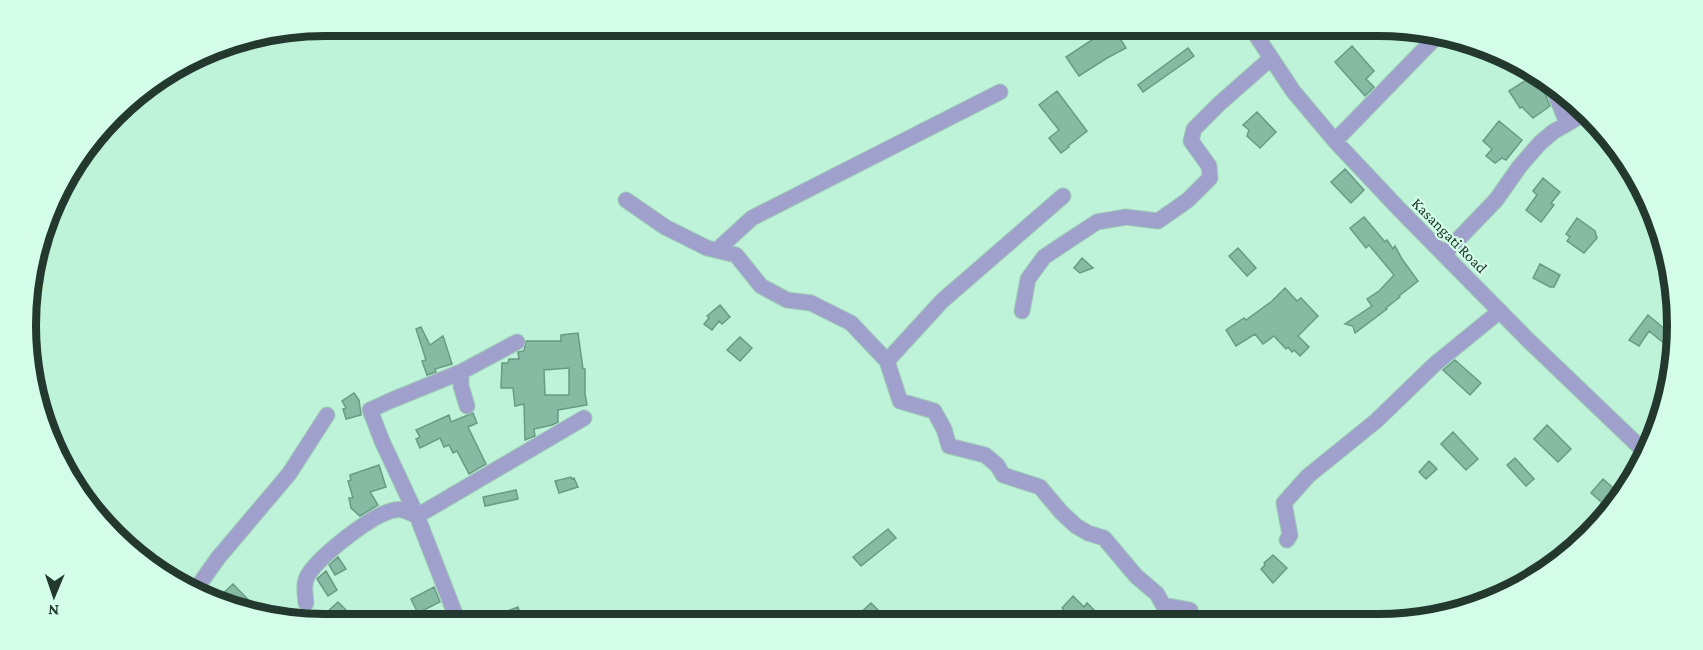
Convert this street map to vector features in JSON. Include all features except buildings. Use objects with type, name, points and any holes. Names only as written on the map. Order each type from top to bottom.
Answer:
[{"type":"street","name":"Kasangati Road","points":[[1257,36],[1293,91],[1335,141],[1500,311],[1640,447]]},
{"type":"street","points":[[1335,141],[1431,41]]},
{"type":"street","points":[[1022,311],[1028,279],[1044,257],[1097,222],[1126,217],[1158,221],[1188,200],[1210,178],[1209,166],[1191,141],[1194,129],[1271,58]]},
{"type":"street","points":[[717,250],[752,218],[1000,92]]},
{"type":"street","points":[[1557,99],[1567,123]]},
{"type":"street","points":[[1444,254],[1496,200],[1540,143],[1578,117]]},
{"type":"street","points":[[887,361],[942,302],[1063,196]]},
{"type":"street","points":[[626,200],[665,226],[707,248],[736,255],[761,286],[770,291],[787,300],[811,303],[851,323],[887,361],[900,401],[934,411],[944,429],[949,446],[985,455],[997,465],[1003,475],[1040,487],[1076,526],[1104,538],[1136,576],[1157,594],[1163,605],[1190,610],[1189,614]]},
{"type":"street","points":[[1287,540],[1290,535],[1284,503],[1308,476],[1376,421],[1435,364],[1500,311]]},
{"type":"street","points":[[455,614],[417,516],[370,410],[461,372],[517,342]]},
{"type":"street","points":[[461,372],[461,386],[466,406]]},
{"type":"street","points":[[199,585],[218,558],[289,474],[327,415]]},
{"type":"street","points":[[417,516],[584,418]]},
{"type":"street","points":[[306,603],[305,584],[309,575],[326,555],[353,532],[395,509],[417,516]]},
{"type":"green space","points":[[49,240],[36,334],[38,287]]}]
